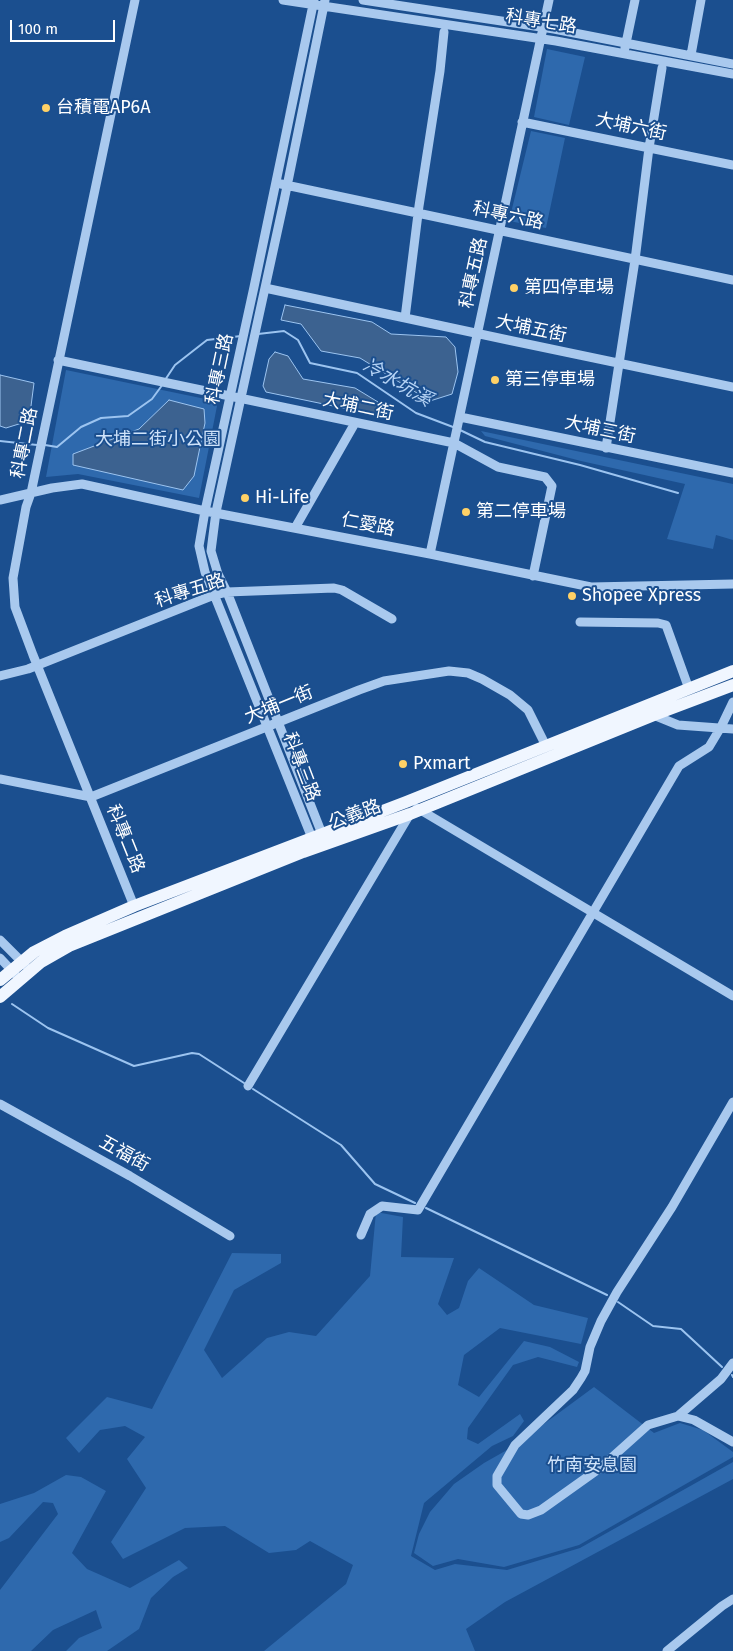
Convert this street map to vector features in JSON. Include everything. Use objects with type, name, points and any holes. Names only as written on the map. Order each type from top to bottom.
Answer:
[{"type":"main road","name":"公義路","points":[[412,808],[546,746],[733,671]]},
{"type":"main road","name":"公義路","points":[[0,997],[34,952],[64,936],[134,906],[260,857],[319,841],[412,808],[733,686]]},
{"type":"main road","name":"公義路","points":[[0,980],[41,962],[69,946],[249,875],[319,841]]},
{"type":"street","name":"科專二路","points":[[134,906],[15,607],[13,578],[26,507],[32,493],[42,434],[135,0]]},
{"type":"street","name":"科專七路","points":[[283,0],[324,3],[542,38],[733,74]]},
{"type":"street","name":"科專七路","points":[[369,0],[626,42],[733,64]]},
{"type":"street","name":"科專五路","points":[[430,554],[549,0]]},
{"type":"street","points":[[624,53],[635,0]]},
{"type":"street","points":[[691,55],[701,0]]},
{"type":"street","name":"科專三路","points":[[314,2],[199,546],[205,572],[214,596],[268,726],[319,841]]},
{"type":"street","name":"科專三路","points":[[319,841],[277,722],[227,592],[218,574],[211,551],[216,512],[242,399],[324,3]]},
{"type":"street","points":[[405,318],[444,32]]},
{"type":"street","points":[[606,448],[635,260],[648,148],[662,68]]},
{"type":"street","name":"大埔六街","points":[[522,122],[733,166]]},
{"type":"street","name":"科專六路","points":[[276,183],[733,280]]},
{"type":"street","name":"大埔五街","points":[[265,288],[620,364],[733,386]]},
{"type":"street","name":"大埔二街","points":[[58,360],[231,397],[455,441],[498,467],[545,477],[552,486],[533,576]]},
{"type":"street","name":"大埔三街","points":[[459,420],[733,473]]},
{"type":"street","points":[[295,528],[356,422]]},
{"type":"street","name":"仁愛路","points":[[0,500],[52,488],[82,484],[205,511],[591,587],[733,584]]},
{"type":"street","name":"科專五路","points":[[0,676],[37,666],[227,592],[334,588],[342,590],[392,619]]},
{"type":"street","points":[[580,622],[658,623],[666,626],[689,688]]},
{"type":"street","name":"大埔一街","points":[[91,797],[277,722],[384,682],[449,671],[468,673],[510,695],[528,710],[546,746]]},
{"type":"street","points":[[361,1235],[370,1214],[382,1206],[418,1210],[679,766],[709,747],[733,702]]},
{"type":"street","points":[[636,709],[678,725],[733,729]]},
{"type":"street","points":[[0,779],[91,797]]},
{"type":"street","points":[[248,1086],[412,808],[733,996]]},
{"type":"street","points":[[249,875],[260,857]]},
{"type":"street","points":[[0,940],[21,971]]},
{"type":"street","points":[[0,958],[21,971]]},
{"type":"street","points":[[733,1102],[672,1207],[600,1321],[590,1347],[585,1371],[581,1378],[573,1390],[515,1445],[496,1476],[497,1484],[521,1514],[528,1515],[541,1510],[600,1468],[648,1424],[678,1416],[721,1379],[733,1363]]},
{"type":"street","name":"五福街","points":[[0,1104],[130,1176],[230,1236]]},
{"type":"street","points":[[678,1416],[694,1420],[733,1442]]},
{"type":"street","points":[[667,1651],[733,1599]]},
{"type":"green space","points":[[547,49],[585,57],[569,125],[534,117]]},
{"type":"green space","points":[[531,131],[565,138],[546,228],[509,221]]},
{"type":"green space","name":"大埔二街小公園","points":[[66,370],[215,401],[217,406],[199,498],[78,474],[46,477]]},
{"type":"green space","points":[[481,431],[733,484],[733,540],[716,535],[713,549],[667,539],[685,484],[581,461],[485,436]]},
{"type":"green space","points":[[376,1212],[403,1217],[401,1257],[454,1258],[438,1304],[447,1315],[459,1308],[468,1281],[479,1268],[534,1305],[588,1318],[581,1344],[500,1328],[464,1355],[458,1385],[479,1397],[524,1341],[550,1347],[579,1362],[577,1367],[538,1357],[513,1365],[468,1428],[467,1439],[478,1444],[520,1414],[524,1421],[513,1436],[492,1446],[424,1503],[411,1556],[435,1570],[455,1564],[507,1570],[580,1548],[733,1462],[733,1479],[505,1602],[466,1629],[475,1651],[264,1651],[346,1584],[353,1565],[310,1541],[296,1550],[269,1553],[225,1526],[185,1528],[123,1559],[111,1542],[146,1488],[127,1459],[145,1437],[125,1426],[100,1430],[79,1453],[66,1438],[107,1397],[152,1409],[232,1253],[281,1254],[281,1263],[234,1290],[204,1350],[222,1378],[267,1338],[289,1332],[316,1336],[370,1276]]},
{"type":"green space","name":"竹南安息園","points":[[594,1387],[654,1433],[680,1423],[703,1430],[733,1452],[733,1457],[579,1545],[504,1567],[458,1559],[433,1566],[414,1553],[419,1534],[430,1512],[454,1484],[484,1463],[514,1446]]},
{"type":"green space","points":[[66,1475],[81,1477],[106,1491],[72,1553],[87,1569],[130,1588],[179,1560],[188,1568],[173,1577],[151,1598],[139,1629],[107,1651],[66,1651],[79,1638],[102,1628],[96,1610],[53,1630],[31,1651],[0,1651],[0,1590],[58,1514],[53,1503],[43,1502],[9,1538],[0,1542],[0,1504],[34,1493]]},
{"type":"shaded area","points":[[285,305],[372,322],[391,334],[446,337],[455,347],[458,372],[452,394],[430,401],[360,358],[321,351],[301,324],[281,320]]},
{"type":"shaded area","points":[[275,352],[288,356],[303,379],[355,388],[378,402],[386,417],[266,392],[263,386],[269,359]]},
{"type":"shaded area","points":[[0,375],[34,383],[31,406],[22,423],[6,428],[0,426]]},
{"type":"shaded area","points":[[169,400],[204,409],[205,423],[194,476],[183,490],[73,465],[73,454],[139,429]]},
{"type":"waterway","name":"冷水坑溪","points":[[258,334],[284,331],[298,340],[310,363],[357,373],[416,413],[453,427]]},
{"type":"waterway","name":"冷水坑溪","points":[[165,380],[175,365],[207,340],[241,336]]},
{"type":"waterway","name":"冷水坑溪","points":[[45,445],[57,447],[81,427],[101,418],[128,416],[152,399],[163,384]]},
{"type":"waterway","name":"冷水坑溪","points":[[460,430],[485,442],[580,465],[678,493]]},
{"type":"waterway","name":"冷水坑溪","points":[[0,441],[37,445]]},
{"type":"waterway","points":[[12,1004],[48,1028],[134,1066],[192,1053],[199,1054],[244,1083]]},
{"type":"waterway","points":[[253,1089],[341,1145],[375,1184],[415,1203]]},
{"type":"waterway","points":[[426,1208],[607,1295]]},
{"type":"waterway","points":[[618,1302],[653,1326],[681,1329],[722,1367]]},
{"type":"place","name":"台積電AP6A","points":[[46,108]]},
{"type":"place","name":"第四停車場","points":[[514,288]]},
{"type":"place","name":"第三停車場","points":[[495,380]]},
{"type":"place","name":"Hi-Life","points":[[245,498]]},
{"type":"place","name":"第二停車場","points":[[466,512]]},
{"type":"place","name":"Shopee Xpress","points":[[572,596]]},
{"type":"place","name":"Pxmart","points":[[403,764]]}]
